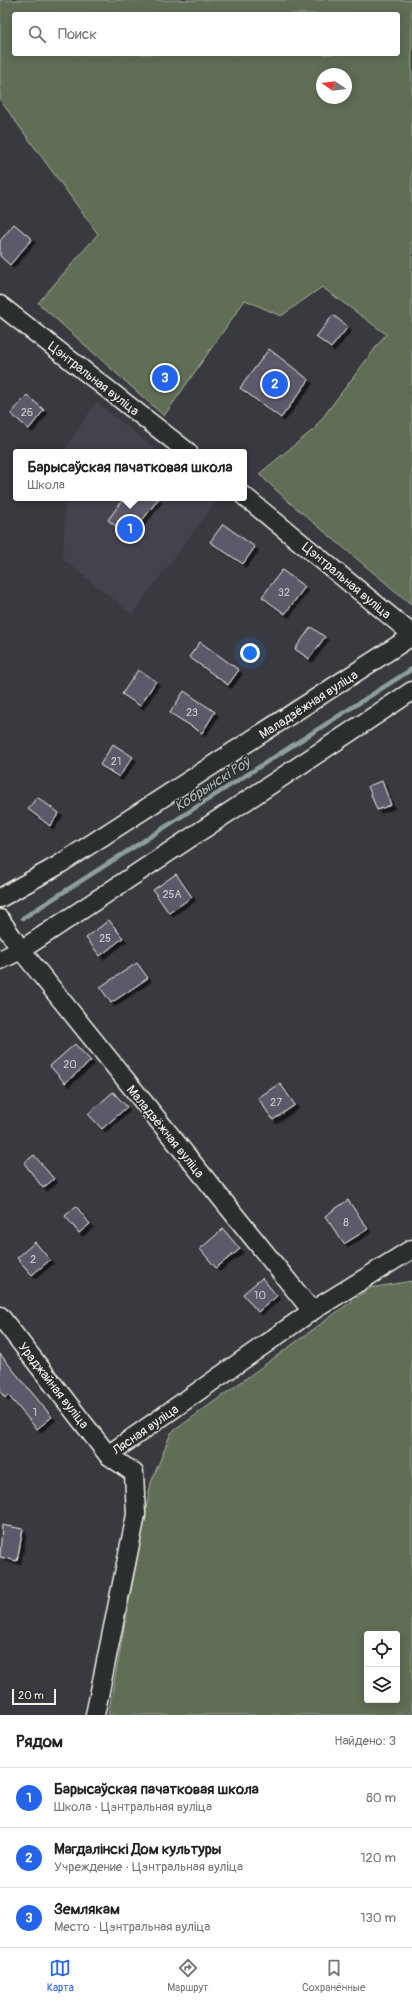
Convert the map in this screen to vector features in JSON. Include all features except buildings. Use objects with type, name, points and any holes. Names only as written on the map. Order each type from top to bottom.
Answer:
[{"type":"street","name":"Цэнтральная вуліца","points":[[0,305],[184,449]]},
{"type":"street","name":"Цэнтральная вуліца","points":[[247,498],[412,635]]},
{"type":"street","name":"Маладзёжная вуліца","points":[[0,898],[57,866],[412,635]]},
{"type":"street","points":[[0,960],[21,950],[412,691]]},
{"type":"street","name":"Маладзёжная вуліца","points":[[0,919],[21,950],[312,1311]]},
{"type":"street","name":"Лясная вуліца","points":[[95,1715],[136,1515],[134,1474],[108,1455],[312,1311],[412,1249]]},
{"type":"street","name":"Ураджайная вуліца","points":[[0,1316],[108,1455]]},
{"type":"shaded area","points":[[96,402],[155,449],[68,449],[68,445]]},
{"type":"shaded area","points":[[66,501],[217,501],[132,614],[63,559]]},
{"type":"green space","points":[[0,0],[412,0],[412,605],[289,502],[259,474],[314,429],[386,334],[322,287],[281,316],[245,300],[164,416],[38,303],[98,234],[0,100]]},
{"type":"green space","points":[[412,1281],[412,1715],[108,1715],[151,1483],[171,1433],[370,1288]]},
{"type":"waterway","name":"Кобрынскі Роў","points":[[23,918],[412,669]]},
{"type":"place","name":"Землякам","points":[[165,378]]},
{"type":"place","name":"Магдалінскі Дом культуры","points":[[275,384]]},
{"type":"place","name":"Барысаўская пачатковая школа","points":[[130,529]]}]
